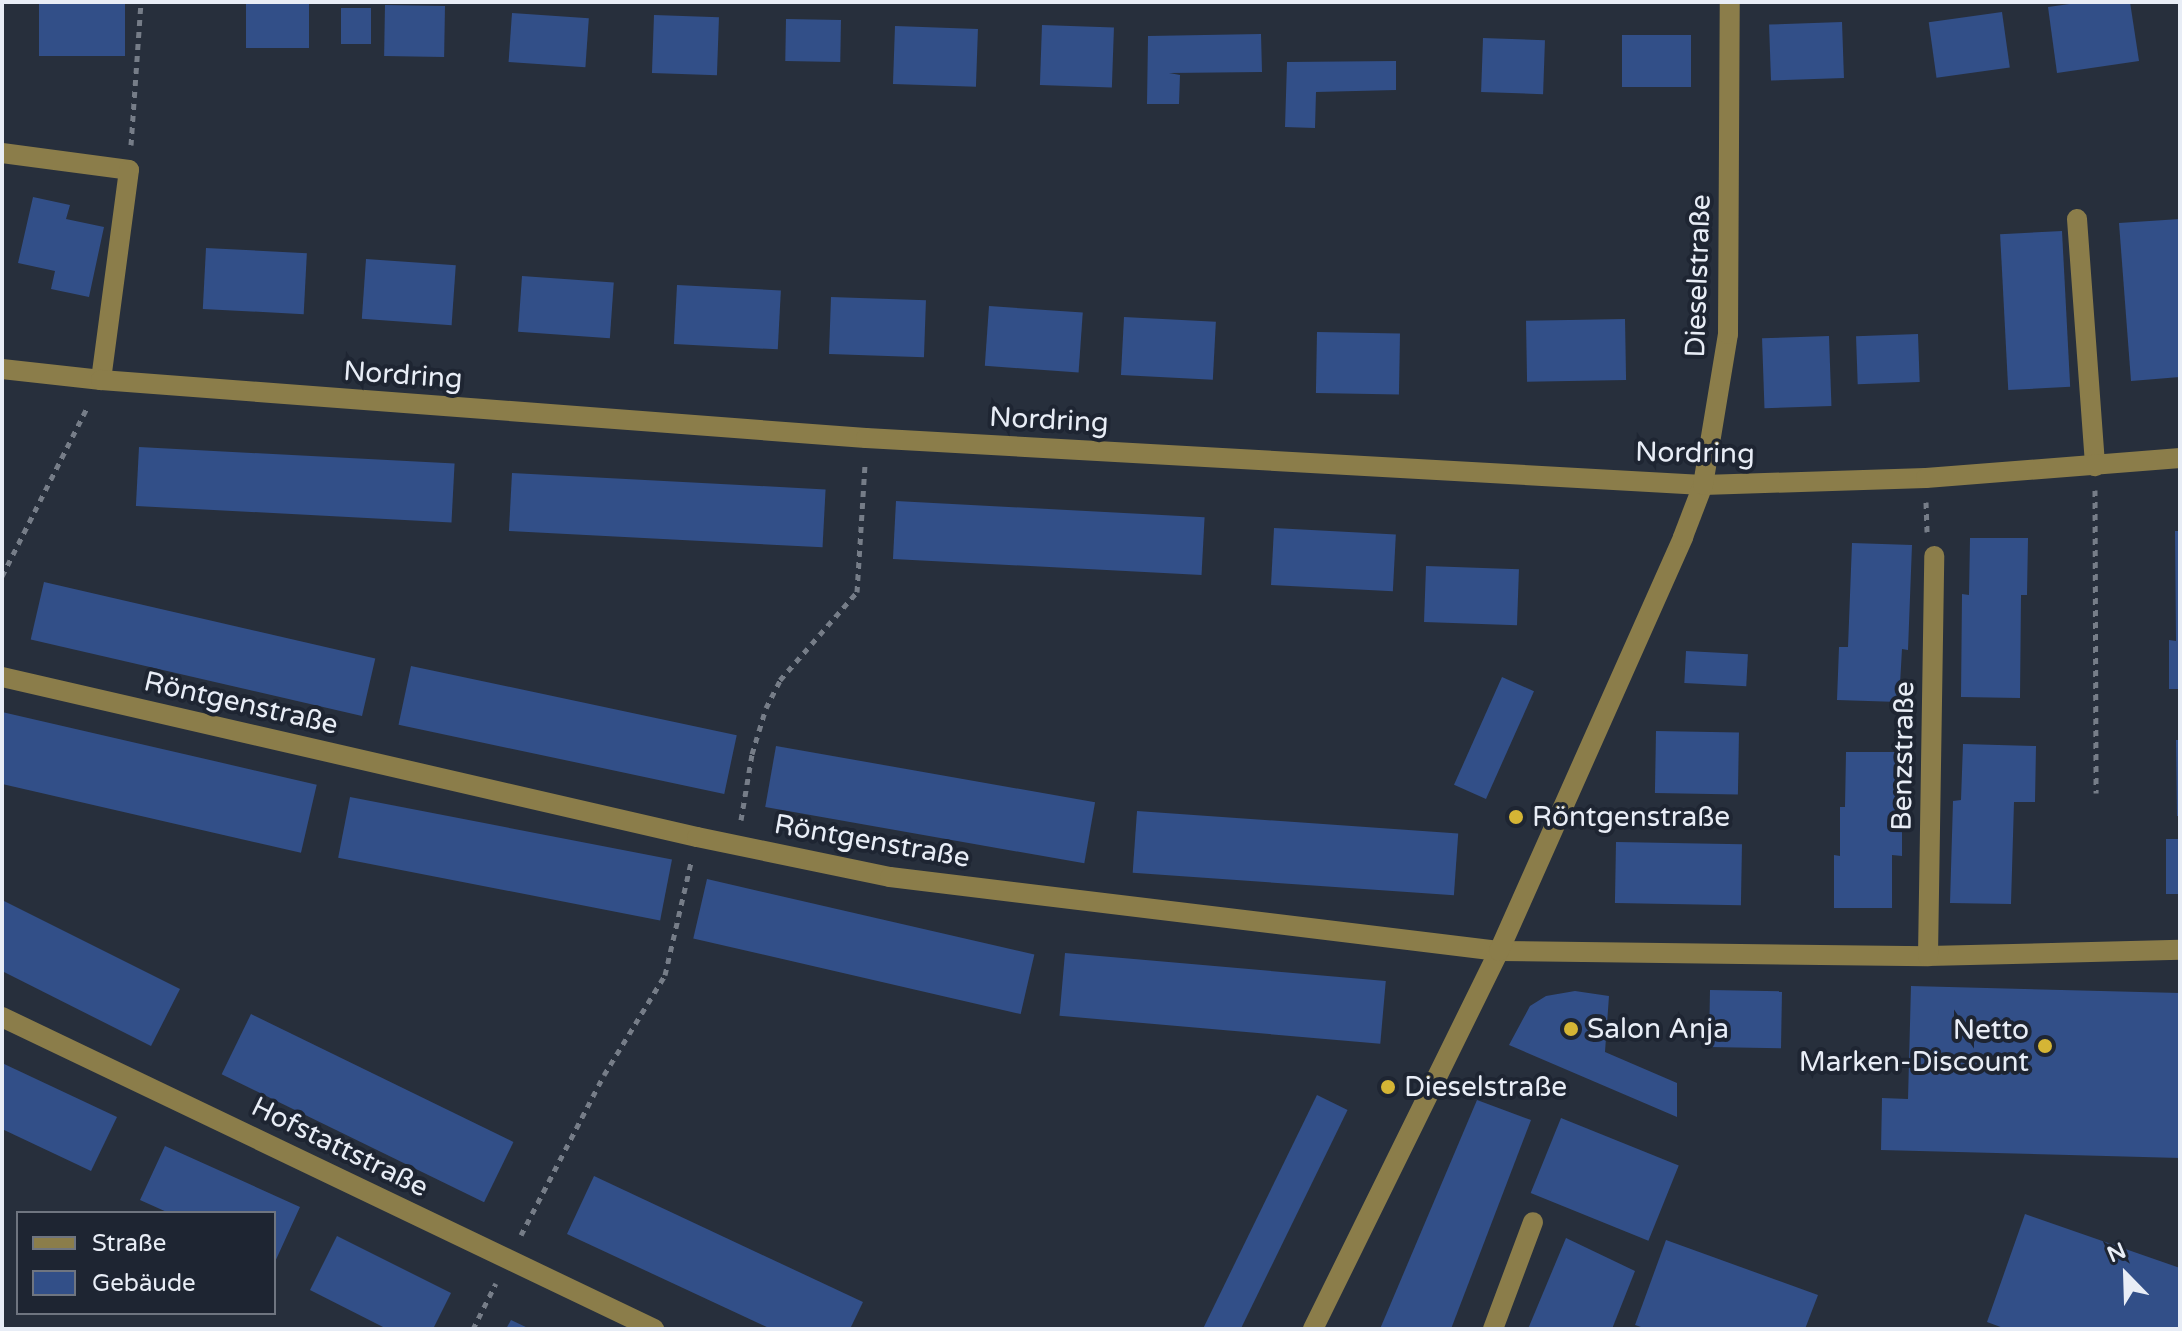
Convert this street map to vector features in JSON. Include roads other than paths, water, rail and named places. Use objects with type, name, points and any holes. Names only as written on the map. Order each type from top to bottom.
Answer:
[{"type":"street","name":"Dieselstraße","points":[[1313,1329],[1499,951],[1683,537],[1703,485],[1728,334],[1730,2]]},
{"type":"street","points":[[2,153],[129,170],[101,380]]},
{"type":"street","points":[[2077,219],[2095,466]]},
{"type":"street","name":"Nordring","points":[[2,369],[101,380],[866,438],[1703,485],[1926,478],[2180,458]]},
{"type":"street","name":"Benzstraße","points":[[1928,956],[1934,556]]},
{"type":"street","name":"Röntgenstraße","points":[[2,677],[697,837],[890,877],[1499,951],[1928,956],[2180,950]]},
{"type":"street","name":"Hofstattstraße","points":[[2,1017],[654,1329]]},
{"type":"street","points":[[1493,1329],[1533,1222]]},
{"type":"place","name":"Röntgenstraße","points":[[1516,817]]},
{"type":"place","name":"Salon Anja","points":[[1571,1029]]},
{"type":"place","name":"Netto Marken-Discount","points":[[2045,1046]]},
{"type":"place","name":"Dieselstraße","points":[[1388,1087]]}]
